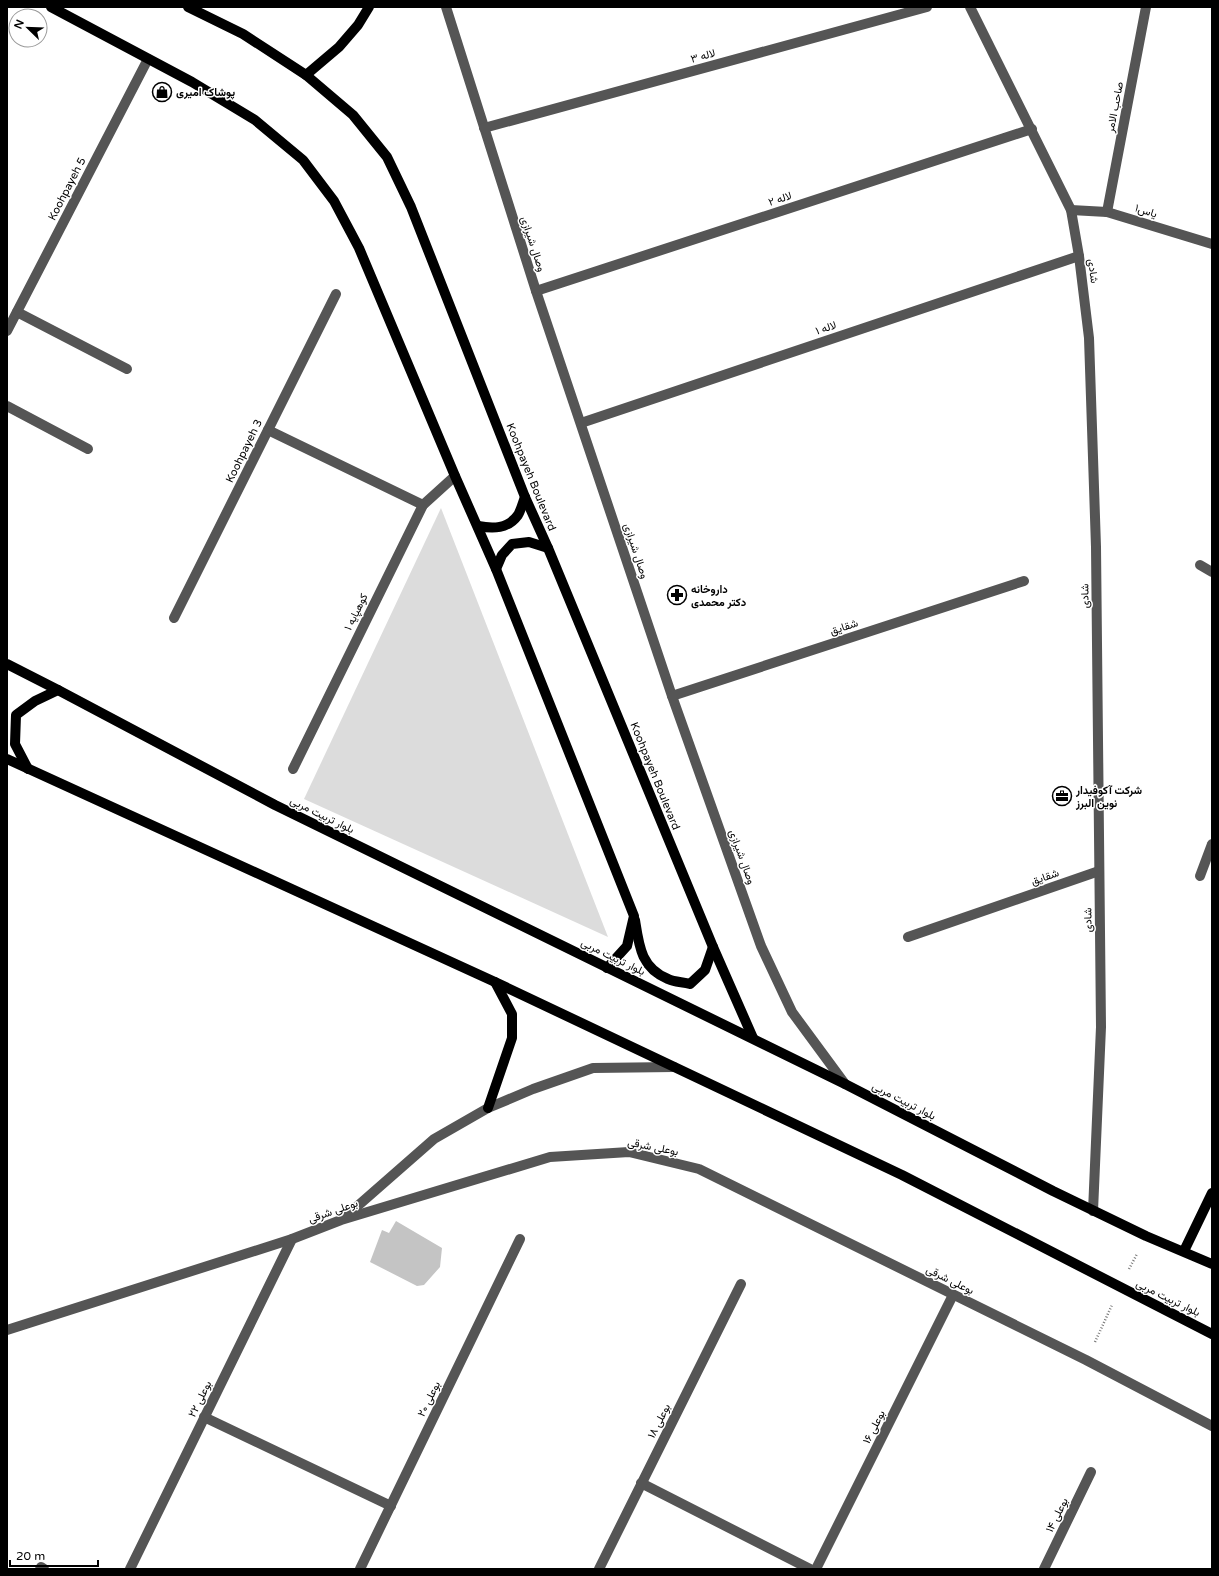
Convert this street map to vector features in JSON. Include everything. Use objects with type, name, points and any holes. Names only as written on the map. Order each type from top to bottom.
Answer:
[{"type":"main road","points":[[51,7],[192,82],[255,120],[303,160],[334,201],[359,248],[455,476],[496,569],[634,916],[639,950],[651,969],[668,980],[690,984],[705,970],[712,947]]},
{"type":"main road","name":"Koohpayeh Boulevard","points":[[188,7],[243,34],[306,75],[353,116],[387,157],[412,207],[525,497],[548,548],[712,947],[753,1038]]},
{"type":"main road","points":[[306,75],[339,47],[358,25],[370,7]]},
{"type":"main road","points":[[478,526],[489,528],[506,526],[518,515],[525,497]]},
{"type":"main road","points":[[496,569],[502,555],[512,544],[529,542],[548,548]]},
{"type":"main road","name":"بلوار تربیت مربی","points":[[7,664],[275,805],[753,1038],[1093,1211],[1146,1236],[1212,1264]]},
{"type":"main road","points":[[28,769],[15,744],[16,715],[35,701],[58,690]]},
{"type":"main road","name":"بلوار تربیت مربی","points":[[7,759],[495,982],[902,1175],[1212,1334]]},
{"type":"main road","points":[[607,968],[626,946],[634,916]]},
{"type":"main road","points":[[488,1108],[512,1038],[512,1014],[495,982]]},
{"type":"main road","points":[[1184,1251],[1212,1193]]},
{"type":"street","name":"وصال شیرازی","points":[[446,7],[536,291],[672,696],[761,946],[792,1012],[845,1084]]},
{"type":"street","name":"لاله ۳","points":[[484,128],[927,7]]},
{"type":"street","name":"شادی","points":[[970,7],[1071,210],[1079,256],[1089,338],[1096,531],[1101,1027],[1093,1211]]},
{"type":"street","name":"صاحب الامر","points":[[1107,212],[1146,7]]},
{"type":"street","name":"Koohpayeh 5","points":[[7,331],[148,59]]},
{"type":"street","name":"لاله ۲","points":[[536,291],[1032,129]]},
{"type":"street","name":"یاس۱","points":[[1071,210],[1107,212],[1212,244]]},
{"type":"street","name":"لاله ۱","points":[[581,423],[1079,256]]},
{"type":"street","name":"Koohpayeh 3","points":[[174,618],[336,294]]},
{"type":"street","points":[[17,312],[127,369]]},
{"type":"street","points":[[7,406],[88,449]]},
{"type":"street","points":[[268,430],[423,504]]},
{"type":"street","name":"کوهپایه ۱","points":[[293,769],[423,504],[455,476]]},
{"type":"street","points":[[1200,565],[1212,572]]},
{"type":"street","name":"شقایق","points":[[672,696],[1024,581]]},
{"type":"street","points":[[1200,876],[1212,844]]},
{"type":"street","name":"شقایق","points":[[908,937],[1099,871]]},
{"type":"street","points":[[341,1220],[434,1139],[488,1108],[533,1089],[593,1068],[674,1067]]},
{"type":"street","name":"بوعلی شرقی","points":[[7,1330],[292,1239],[341,1220],[550,1157],[629,1152],[699,1169],[1086,1360],[1212,1426]]},
{"type":"street","name":"بوعلی ۲۲","points":[[130,1569],[292,1239]]},
{"type":"street","name":"بوعلی ۲۰","points":[[360,1569],[520,1239]]},
{"type":"street","name":"بوعلی ۱۸","points":[[599,1569],[741,1284]]},
{"type":"street","name":"بوعلی ۱۶","points":[[816,1569],[953,1295]]},
{"type":"street","points":[[204,1417],[391,1506]]},
{"type":"street","name":"بوعلی ۱۴","points":[[1044,1569],[1091,1472]]},
{"type":"street","points":[[641,1483],[810,1569]]},
{"type":"street","points":[[40,1569],[41,1567],[44,1569]]},
{"type":"shaded area","points":[[441,508],[608,937],[304,799]]},
{"type":"building","points":[[396,1221],[442,1248],[440,1267],[424,1285],[417,1286],[370,1262],[382,1230],[389,1233]]},
{"type":"place","name":"پوشاک امیری","points":[[162,92]]},
{"type":"place","name":"داروخانه دکتر محمدی","points":[[677,595]]},
{"type":"place","name":"شرکت آکوفیدار نوین البرز","points":[[1062,796]]}]
